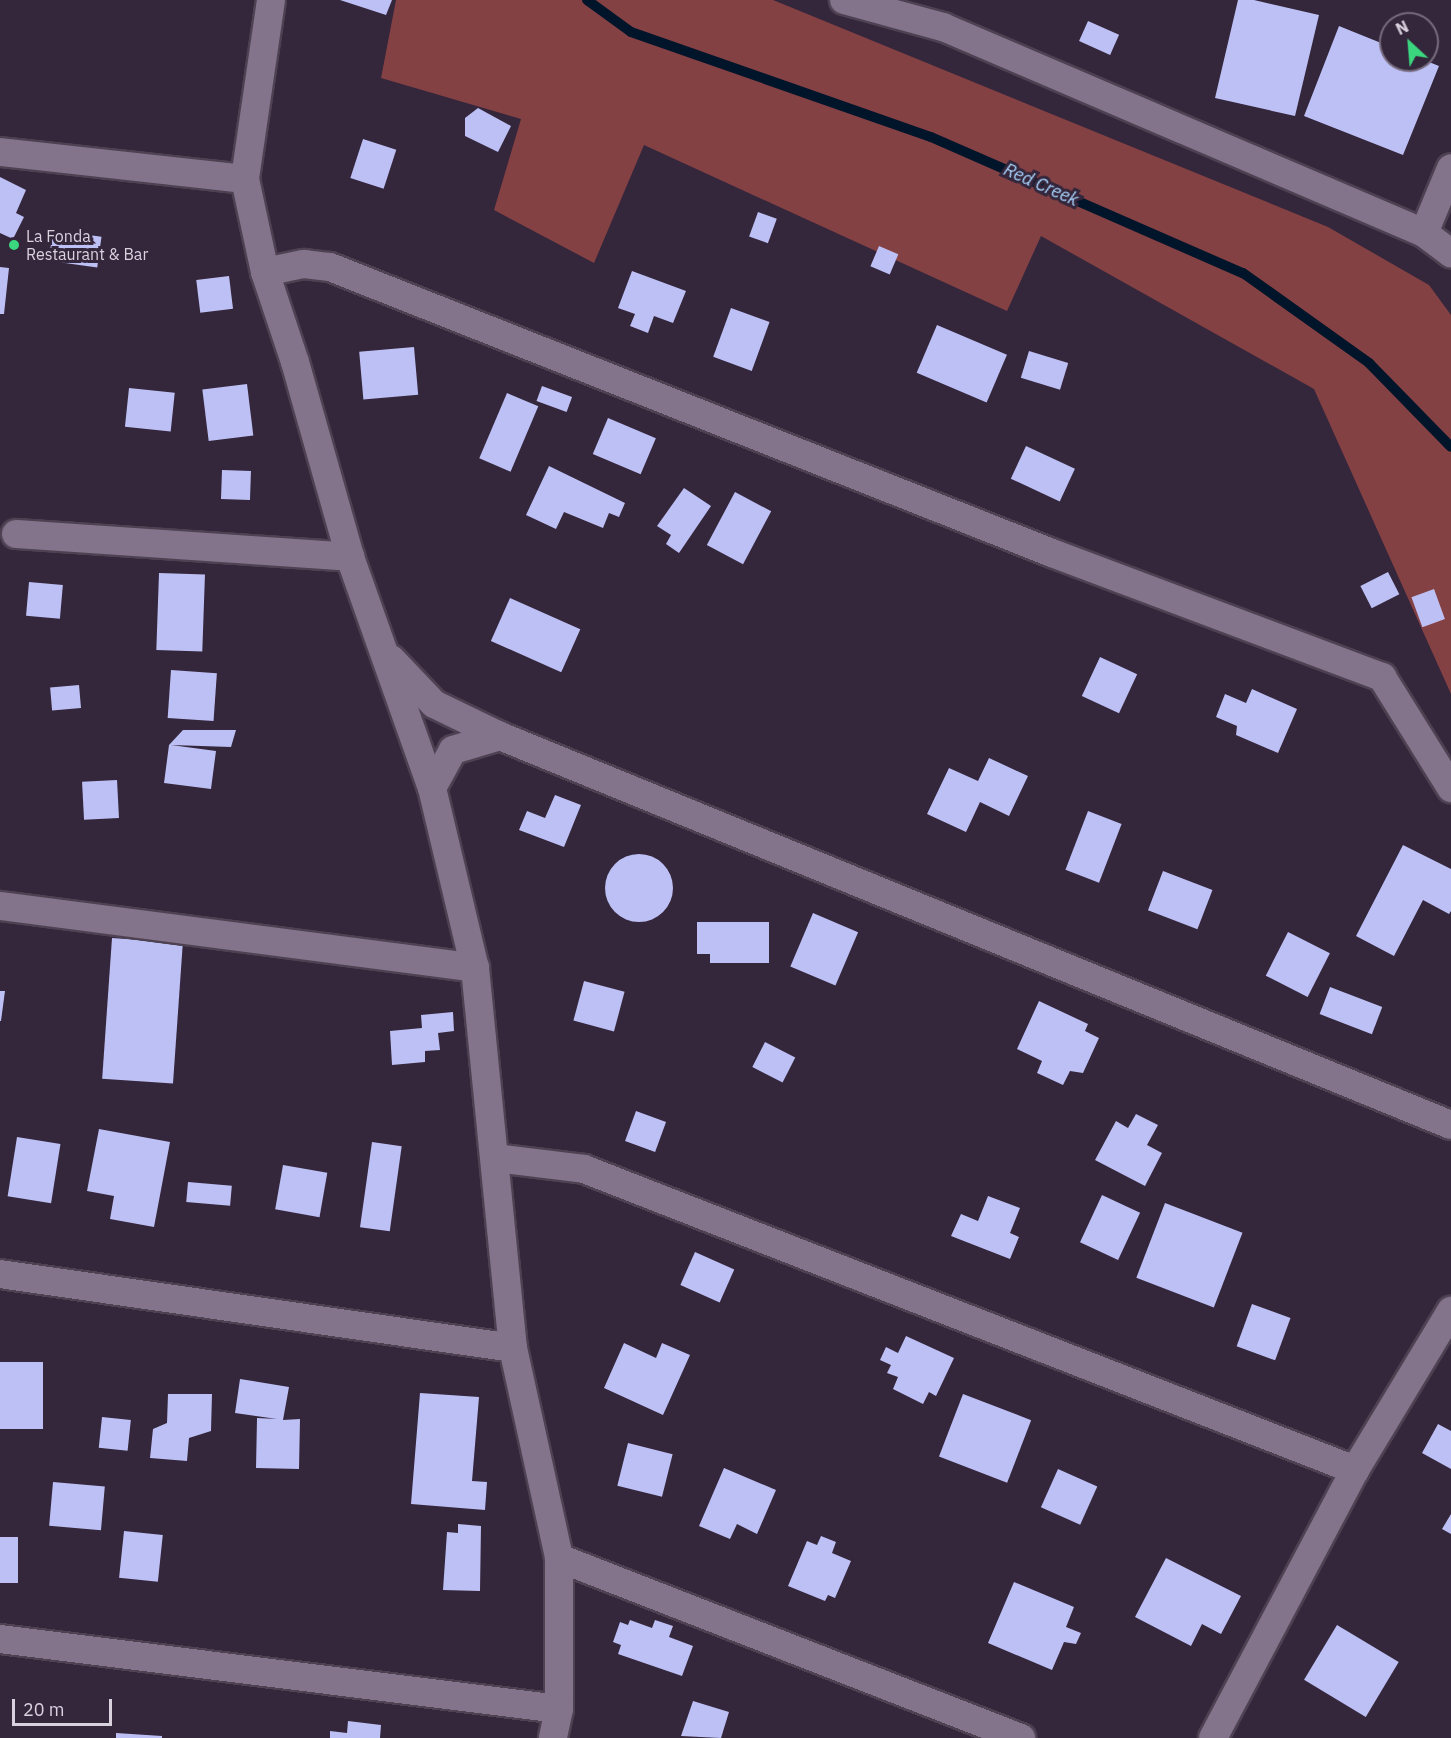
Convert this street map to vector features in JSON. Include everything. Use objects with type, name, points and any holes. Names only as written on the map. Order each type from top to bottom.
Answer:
[{"type":"street","points":[[272,0],[245,179],[265,272],[295,362],[350,557],[432,788],[475,968],[496,1158],[513,1348],[559,1558],[559,1709],[553,1738]]},
{"type":"street","points":[[844,0],[943,27],[1424,233],[1451,253]]},
{"type":"street","points":[[0,152],[245,179]]},
{"type":"street","points":[[1424,233],[1451,168]]},
{"type":"street","points":[[265,272],[304,264],[330,267],[1052,553],[1382,677],[1451,788]]},
{"type":"street","points":[[16,534],[350,557]]},
{"type":"street","points":[[383,651],[434,704],[500,736],[1451,1125]]},
{"type":"street","points":[[432,788],[453,750],[500,736]]},
{"type":"street","points":[[0,906],[475,968]]},
{"type":"street","points":[[496,1158],[584,1170],[1354,1470]]},
{"type":"street","points":[[0,1274],[513,1348]]},
{"type":"street","points":[[1213,1738],[1354,1470],[1451,1311]]},
{"type":"street","points":[[559,1558],[1022,1738]]},
{"type":"street","points":[[0,1639],[559,1709]]},
{"type":"shaded area","points":[[396,0],[773,0],[1328,227],[1429,285],[1451,315],[1451,694],[1314,389],[1041,236],[1007,311],[644,145],[594,263],[494,210],[521,119],[381,78]]},
{"type":"building","points":[[340,0],[392,0],[386,15]]},
{"type":"building","points":[[1238,0],[1254,0],[1319,15],[1295,116],[1215,98]]},
{"type":"building","points":[[1088,21],[1119,35],[1110,55],[1079,41]]},
{"type":"building","points":[[1339,26],[1379,42],[1379,72],[1437,72],[1403,155],[1304,116]]},
{"type":"building","points":[[478,108],[511,126],[498,152],[465,136],[465,118]]},
{"type":"building","points":[[363,139],[396,150],[384,189],[350,178]]},
{"type":"building","points":[[0,177],[26,190],[16,213],[24,217],[13,239],[0,233]]},
{"type":"building","points":[[758,212],[777,219],[768,243],[749,236]]},
{"type":"building","points":[[53,230],[102,237],[97,268],[49,261]]},
{"type":"building","points":[[879,246],[898,254],[890,274],[870,266]]},
{"type":"building","points":[[0,267],[9,268],[4,314],[0,314]]},
{"type":"building","points":[[632,271],[686,291],[673,323],[654,316],[648,333],[630,326],[635,314],[618,308]]},
{"type":"building","points":[[229,276],[233,309],[200,313],[196,280]]},
{"type":"building","points":[[731,308],[770,322],[752,371],[713,357]]},
{"type":"building","points":[[937,325],[1007,355],[987,403],[917,373]]},
{"type":"building","points":[[414,347],[418,395],[363,400],[359,352]]},
{"type":"building","points":[[1029,351],[1068,363],[1060,390],[1021,378]]},
{"type":"building","points":[[247,384],[253,436],[209,441],[202,389]]},
{"type":"building","points":[[542,386],[572,397],[567,412],[537,401]]},
{"type":"building","points":[[129,388],[175,393],[171,432],[125,427]]},
{"type":"building","points":[[507,393],[538,406],[511,472],[479,458]]},
{"type":"building","points":[[608,418],[656,438],[641,474],[593,454]]},
{"type":"building","points":[[1026,446],[1075,469],[1060,501],[1011,479]]},
{"type":"building","points":[[549,466],[625,503],[619,517],[609,513],[603,528],[564,512],[556,529],[526,515]]},
{"type":"building","points":[[222,470],[251,471],[250,500],[221,499]]},
{"type":"building","points":[[684,488],[711,506],[679,553],[666,544],[671,535],[657,526]]},
{"type":"building","points":[[735,492],[771,511],[743,564],[707,545]]},
{"type":"building","points":[[1388,572],[1399,594],[1372,608],[1360,586]]},
{"type":"building","points":[[159,573],[205,575],[202,652],[156,650]]},
{"type":"building","points":[[29,582],[63,585],[60,619],[26,616]]},
{"type":"building","points":[[1434,589],[1445,619],[1422,627],[1411,597]]},
{"type":"building","points":[[510,598],[580,629],[561,672],[491,641]]},
{"type":"building","points":[[1100,657],[1137,674],[1119,713],[1082,696]]},
{"type":"building","points":[[171,670],[217,673],[214,721],[168,718]]},
{"type":"building","points":[[79,685],[81,708],[52,710],[50,688]]},
{"type":"building","points":[[1252,689],[1297,709],[1278,753],[1236,735],[1237,726],[1216,717],[1225,694],[1246,703]]},
{"type":"building","points":[[183,730],[236,730],[231,747],[171,745],[216,751],[211,789],[164,783],[169,745]]},
{"type":"building","points":[[989,758],[1028,776],[1009,816],[980,802],[966,832],[927,814],[949,768],[978,781]]},
{"type":"building","points":[[117,780],[119,818],[84,820],[82,782]]},
{"type":"building","points":[[555,795],[581,805],[564,847],[519,830],[527,811],[545,818]]},
{"type":"building","points":[[1088,811],[1122,824],[1099,883],[1065,870]]},
{"type":"building","points":[[1403,845],[1451,869],[1451,911],[1449,914],[1423,900],[1394,956],[1356,936]]},
{"type":"building","points":[[639,854],[652,857],[663,864],[670,875],[673,888],[670,901],[663,912],[652,919],[639,922],[626,919],[615,912],[608,901],[605,888],[608,875],[615,864],[626,857]]},
{"type":"building","points":[[1163,871],[1212,890],[1197,929],[1148,910]]},
{"type":"building","points":[[813,913],[858,932],[835,986],[790,966]]},
{"type":"building","points":[[697,922],[769,922],[769,963],[710,963],[710,954],[697,954]]},
{"type":"building","points":[[1288,932],[1330,953],[1308,997],[1266,976]]},
{"type":"building","points":[[112,938],[183,943],[173,1084],[102,1079]]},
{"type":"building","points":[[584,981],[625,992],[614,1031],[573,1021]]},
{"type":"building","points":[[1330,987],[1382,1007],[1372,1034],[1320,1014]]},
{"type":"building","points":[[0,991],[5,991],[1,1021],[0,1021]]},
{"type":"building","points":[[1039,1001],[1088,1024],[1085,1031],[1099,1038],[1083,1073],[1070,1071],[1063,1085],[1037,1073],[1042,1061],[1017,1049]]},
{"type":"building","points":[[453,1012],[454,1031],[438,1033],[440,1050],[425,1051],[425,1062],[392,1065],[390,1031],[422,1028],[421,1015]]},
{"type":"building","points":[[765,1042],[795,1057],[783,1082],[752,1067]]},
{"type":"building","points":[[636,1111],[666,1122],[655,1152],[625,1141]]},
{"type":"building","points":[[1136,1114],[1158,1125],[1147,1145],[1162,1153],[1145,1186],[1095,1160],[1116,1121],[1128,1128]]},
{"type":"building","points":[[99,1129],[170,1142],[154,1227],[110,1219],[114,1196],[87,1191]]},
{"type":"building","points":[[17,1137],[60,1144],[51,1203],[8,1196]]},
{"type":"building","points":[[372,1142],[402,1146],[390,1231],[360,1227]]},
{"type":"building","points":[[283,1165],[327,1173],[320,1217],[275,1209]]},
{"type":"building","points":[[188,1182],[232,1186],[230,1206],[186,1202]]},
{"type":"building","points":[[1102,1195],[1140,1213],[1118,1260],[1080,1242]]},
{"type":"building","points":[[988,1196],[1020,1208],[1010,1233],[1019,1237],[1010,1259],[951,1236],[961,1214],[978,1221]]},
{"type":"building","points":[[1165,1203],[1242,1233],[1214,1307],[1136,1278]]},
{"type":"building","points":[[695,1252],[734,1269],[720,1302],[680,1285]]},
{"type":"building","points":[[1252,1304],[1291,1318],[1275,1360],[1237,1346]]},
{"type":"building","points":[[906,1336],[954,1358],[936,1396],[929,1392],[923,1404],[893,1389],[898,1377],[887,1373],[891,1365],[880,1360],[886,1347],[898,1353]]},
{"type":"building","points":[[624,1343],[656,1358],[662,1343],[690,1355],[663,1415],[604,1388]]},
{"type":"building","points":[[0,1362],[43,1362],[43,1429],[0,1429]]},
{"type":"building","points":[[240,1379],[289,1387],[283,1420],[300,1419],[299,1469],[256,1468],[257,1418],[277,1419],[235,1413]]},
{"type":"building","points":[[420,1393],[479,1397],[472,1481],[487,1482],[485,1510],[411,1504]]},
{"type":"building","points":[[168,1394],[212,1394],[211,1431],[189,1438],[187,1461],[150,1458],[153,1429],[167,1423]]},
{"type":"building","points":[[963,1394],[1031,1420],[1007,1483],[939,1457]]},
{"type":"building","points":[[102,1417],[131,1420],[128,1451],[99,1448]]},
{"type":"building","points":[[1438,1424],[1451,1431],[1451,1469],[1422,1453]]},
{"type":"building","points":[[628,1443],[673,1454],[662,1497],[617,1486]]},
{"type":"building","points":[[724,1468],[776,1490],[757,1534],[737,1524],[730,1539],[699,1526]]},
{"type":"building","points":[[1058,1469],[1097,1486],[1080,1525],[1041,1507]]},
{"type":"building","points":[[53,1482],[105,1487],[101,1530],[49,1526]]},
{"type":"building","points":[[1451,1514],[1451,1534],[1442,1529]]},
{"type":"building","points":[[458,1524],[481,1526],[480,1591],[443,1590],[447,1532],[458,1533]]},
{"type":"building","points":[[124,1531],[163,1535],[158,1582],[119,1578]]},
{"type":"building","points":[[821,1536],[836,1542],[832,1553],[851,1561],[835,1598],[828,1595],[825,1601],[788,1586],[807,1541],[817,1545]]},
{"type":"building","points":[[0,1537],[18,1537],[18,1583],[0,1583]]},
{"type":"building","points":[[1166,1558],[1241,1596],[1221,1634],[1202,1624],[1191,1646],[1135,1617]]},
{"type":"building","points":[[1014,1582],[1074,1607],[1066,1627],[1081,1633],[1076,1644],[1064,1642],[1052,1670],[988,1643]]},
{"type":"building","points":[[630,1620],[652,1628],[655,1620],[673,1626],[669,1637],[693,1646],[682,1676],[618,1654],[621,1645],[613,1642],[620,1622],[628,1625]]},
{"type":"building","points":[[1337,1625],[1399,1662],[1366,1717],[1304,1680]]},
{"type":"building","points":[[693,1701],[729,1712],[721,1738],[681,1736]]},
{"type":"building","points":[[348,1721],[381,1725],[380,1738],[330,1738],[330,1731],[347,1733]]},
{"type":"building","points":[[116,1733],[162,1736],[162,1738],[116,1738]]},
{"type":"waterway","name":"Red Creek","points":[[587,0],[631,32],[931,137],[1243,273],[1369,363],[1451,447]]},
{"type":"place","name":"La Fonda Restaurant & Bar","points":[[14,245]]}]
